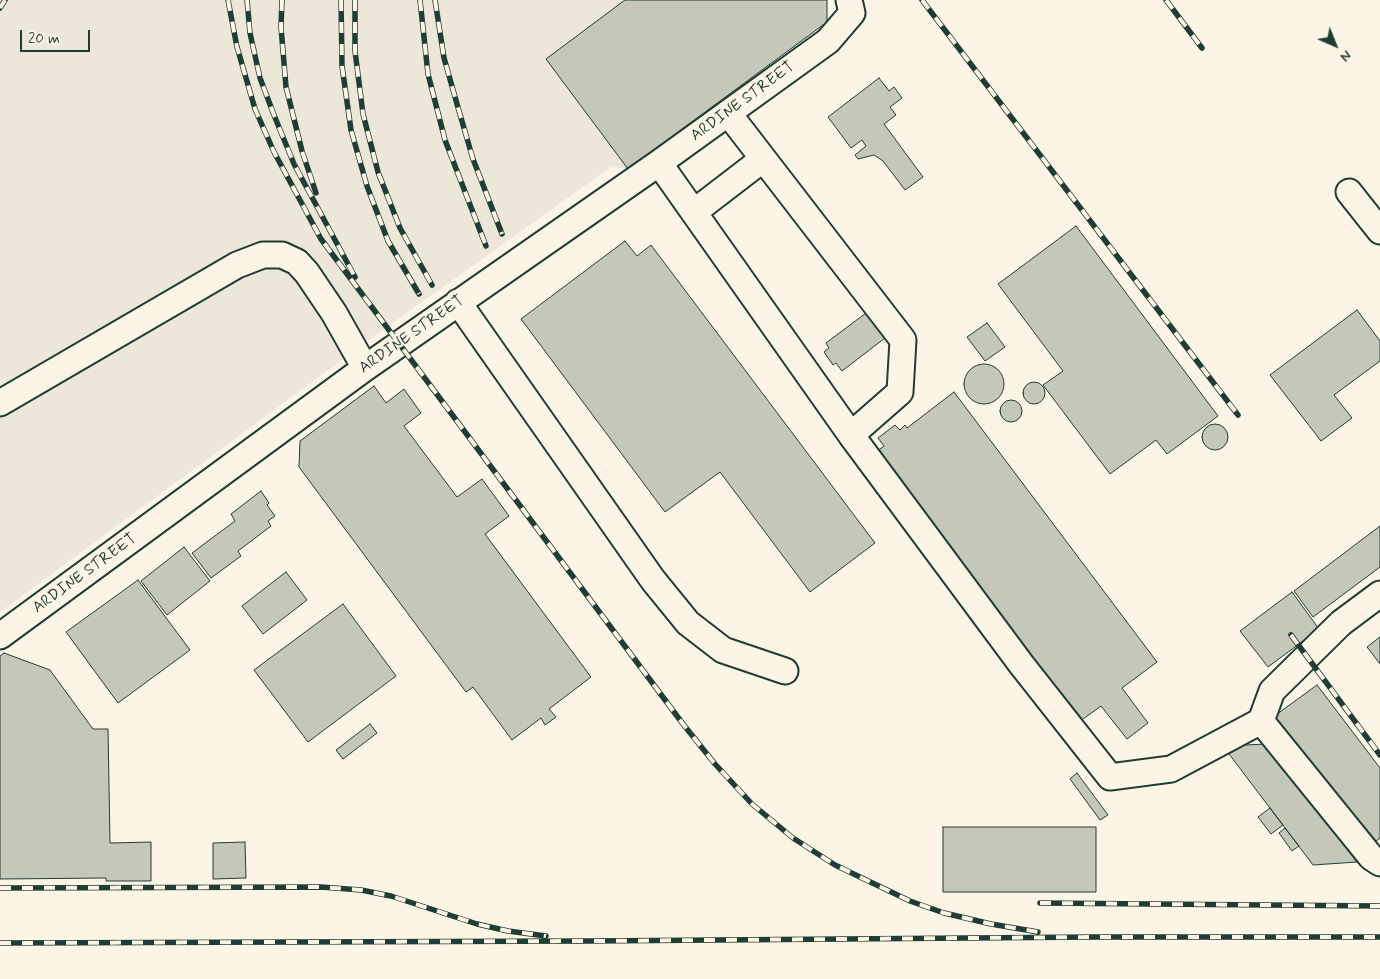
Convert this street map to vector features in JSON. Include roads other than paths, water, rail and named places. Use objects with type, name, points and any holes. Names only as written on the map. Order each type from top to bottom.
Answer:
[{"type":"street","name":"ARDINE STREET","points":[[0,636],[365,368],[659,163],[828,41],[852,13],[850,0]]},
{"type":"street","points":[[728,113],[903,340],[900,392],[851,435]]},
{"type":"street","points":[[694,212],[763,159]]},
{"type":"street","points":[[659,163],[851,435],[1021,664],[1110,776],[1171,769],[1260,721],[1272,691],[1341,623],[1380,594]]},
{"type":"street","points":[[1349,192],[1380,231]]},
{"type":"street","points":[[0,403],[237,265],[263,255],[282,255],[297,262],[308,273],[334,313],[365,368]]},
{"type":"street","points":[[458,302],[653,580],[688,623],[723,650],[785,671]]},
{"type":"street","points":[[1260,721],[1371,857],[1380,863]]},
{"type":"railway","points":[[0,8],[5,0]]},
{"type":"railway","points":[[228,0],[237,47],[255,109],[274,152],[321,239],[683,724],[715,764],[752,804],[793,838],[835,865],[910,901],[944,913],[1038,932]]},
{"type":"railway","points":[[247,0],[250,33],[260,78],[274,115],[294,164],[355,277]]},
{"type":"railway","points":[[282,0],[281,27],[286,87],[302,151],[316,193]]},
{"type":"railway","points":[[341,0],[342,66],[351,130],[367,186],[388,241],[419,294]]},
{"type":"railway","points":[[355,0],[355,51],[363,114],[378,172],[400,228],[432,285]]},
{"type":"railway","points":[[420,0],[428,74],[445,140],[486,246]]},
{"type":"railway","points":[[435,0],[444,58],[459,111],[473,159],[502,234]]},
{"type":"railway","points":[[922,0],[1238,415]]},
{"type":"railway","points":[[1166,0],[1202,48]]},
{"type":"railway","points":[[1291,635],[1380,755]]},
{"type":"railway","points":[[0,888],[321,887],[361,890],[391,896],[477,924],[508,931],[546,936]]},
{"type":"railway","points":[[1040,903],[1380,906]]},
{"type":"railway","points":[[0,943],[1380,937]]}]
